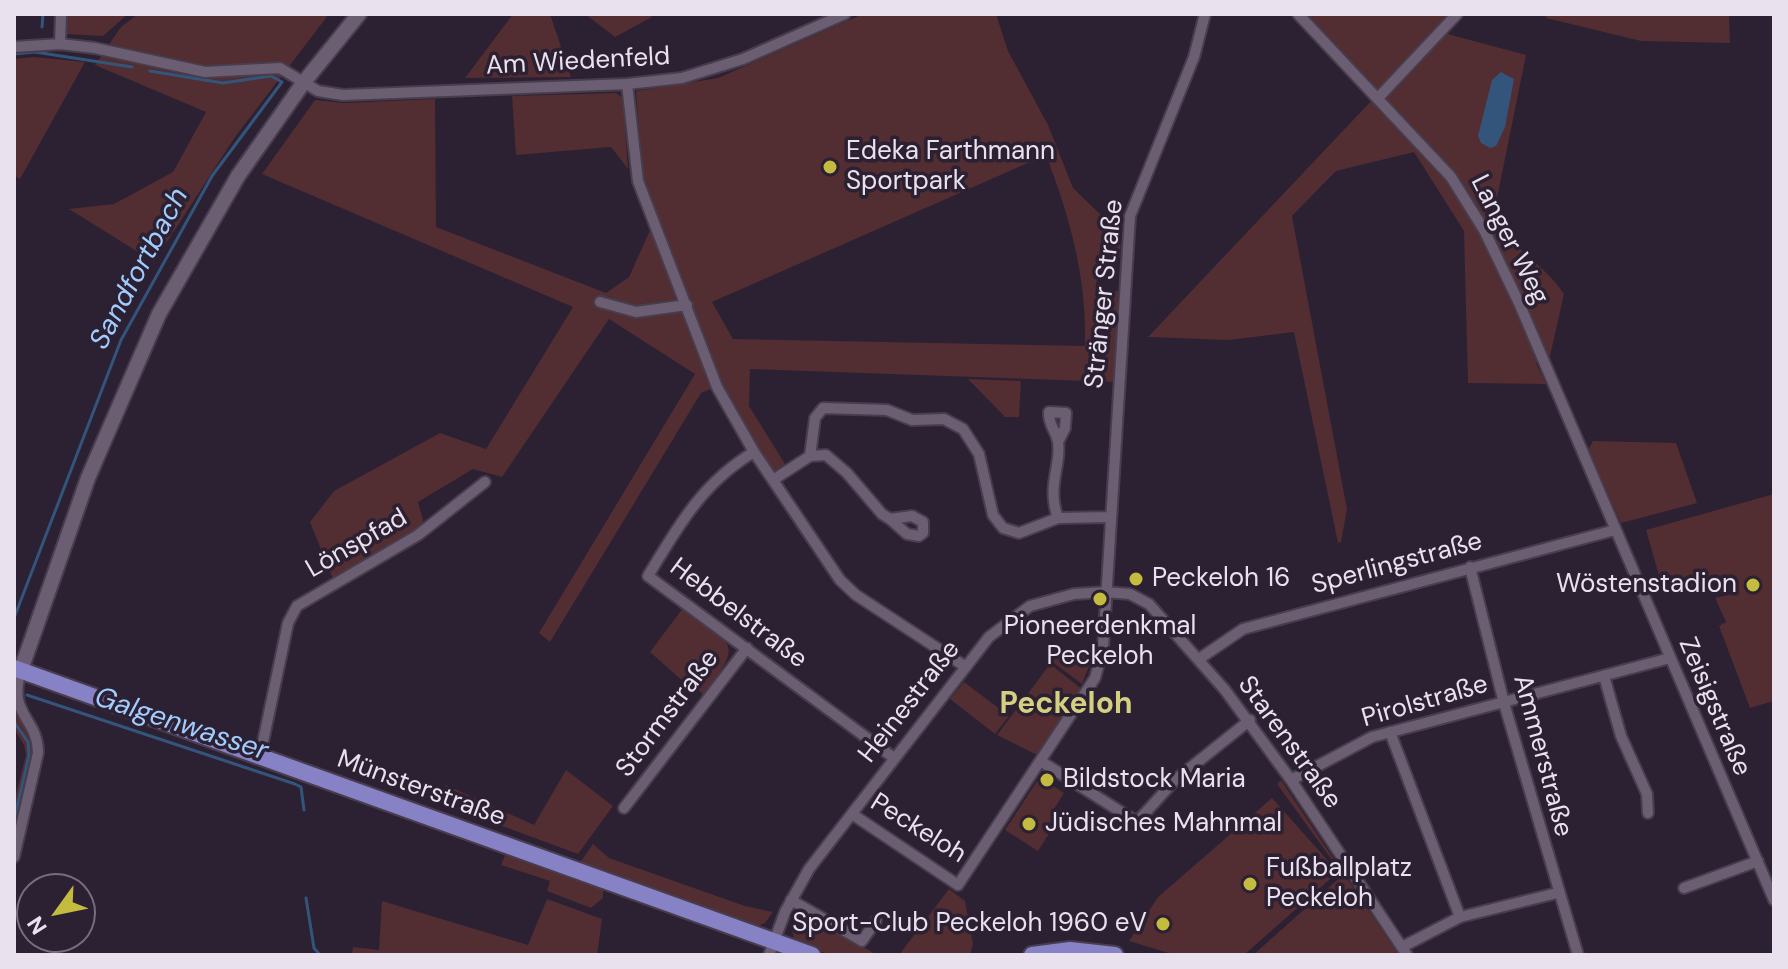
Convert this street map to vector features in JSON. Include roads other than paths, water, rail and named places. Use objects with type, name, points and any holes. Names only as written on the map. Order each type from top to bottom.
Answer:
[{"type":"main road","points":[[18,669],[88,478],[159,314],[238,176],[304,82],[359,14]]},
{"type":"main road","name":"Münsterstraße","points":[[18,669],[772,948],[812,955]]},
{"type":"main road","points":[[1032,955],[1070,950],[1115,955]]},
{"type":"street","points":[[60,44],[61,14]]},
{"type":"street","name":"Am Wiedenfeld","points":[[14,47],[60,44],[205,72],[280,68],[318,91],[343,95],[627,84],[682,78],[719,68],[845,14]]},
{"type":"street","name":"Stränger Straße","points":[[1106,592],[1130,216],[1194,57],[1205,14]]},
{"type":"street","name":"Langer Weg","points":[[1298,14],[1451,177],[1484,230],[1615,530]]},
{"type":"street","points":[[1378,98],[1457,14]]},
{"type":"street","points":[[627,84],[638,181],[717,387],[754,452],[840,580],[856,595],[966,667]]},
{"type":"street","points":[[600,302],[636,312],[687,305]]},
{"type":"street","points":[[810,456],[815,418],[823,408],[887,410],[912,420],[944,419],[963,429],[979,454],[993,515],[1003,528],[1019,533],[1058,518],[1110,517]]},
{"type":"street","points":[[1058,442],[1052,479],[1058,518]]},
{"type":"street","name":"Hebbelstraße","points":[[754,452],[711,482],[688,510],[648,576],[894,758]]},
{"type":"street","points":[[773,480],[810,456],[826,455],[890,519]]},
{"type":"street","name":"Lönspfad","points":[[260,756],[288,623],[297,606],[418,535],[485,482]]},
{"type":"street","name":"Sperlingstraße","points":[[1199,659],[1243,629],[1615,530]]},
{"type":"street","name":"Zeisigstraße","points":[[1615,530],[1774,900]]},
{"type":"street","name":"Ammerstraße","points":[[1470,567],[1504,703],[1557,893],[1578,955]]},
{"type":"street","name":"Heinestraße","points":[[772,948],[791,900],[809,869],[1000,626],[1030,606],[1062,596],[1106,592]]},
{"type":"street","name":"Starenstraße","points":[[1106,592],[1130,594],[1149,604],[1250,720],[1404,951]]},
{"type":"street","name":"Peckeloh","points":[[852,814],[958,885],[1095,678],[1103,649],[1106,592]]},
{"type":"street","name":"Stormstraße","points":[[624,808],[747,648]]},
{"type":"street","name":"Pirolstraße","points":[[1291,780],[1338,752],[1390,732],[1670,658]]},
{"type":"street","points":[[14,857],[38,753],[37,738],[18,704],[18,669]]},
{"type":"street","points":[[1604,676],[1621,736],[1647,794],[1648,813]]},
{"type":"street","points":[[1042,762],[1137,822],[1175,780],[1250,720]]},
{"type":"street","points":[[1390,732],[1460,917]]},
{"type":"street","points":[[1684,888],[1758,861]]},
{"type":"street","points":[[1404,951],[1460,917],[1557,893]]},
{"type":"street","points":[[791,900],[862,941],[876,921]]},
{"type":"water","points":[[1501,72],[1514,79],[1505,127],[1496,146],[1490,148],[1481,143],[1478,136],[1492,80]]},
{"type":"waterway","name":"Sandfortbach","points":[[42,27],[43,14]]},
{"type":"waterway","name":"Sandfortbach","points":[[14,54],[35,52],[132,67]]},
{"type":"waterway","name":"Sandfortbach","points":[[14,618],[121,340],[212,176],[282,82],[271,76],[223,83],[150,71]]},
{"type":"waterway","name":"Galgenwasser","points":[[27,695],[295,784],[301,787],[304,810]]},
{"type":"waterway","name":"Sandfortbach","points":[[14,722],[28,742],[29,755],[14,820]]},
{"type":"waterway","name":"Galgenwasser","points":[[306,898],[314,948],[320,955]]},
{"type":"place","name":"Edeka Farthmann Sportpark","points":[[830,167]]},
{"type":"place","name":"Peckeloh 16","points":[[1136,579]]},
{"type":"place","name":"Wöstenstadion","points":[[1753,585]]},
{"type":"place","name":"Pioneerdenkmal Peckeloh","points":[[1100,599]]},
{"type":"place","name":"Bildstock Maria","points":[[1047,780]]},
{"type":"place","name":"Jüdisches Mahnmal","points":[[1029,824]]},
{"type":"place","name":"Fußballplatz Peckeloh","points":[[1250,884]]},
{"type":"place","name":"Sport-Club Peckeloh 1960 eV","points":[[1163,924]]},
{"type":"district","name":"Peckeloh","points":[[1066,705]]}]
